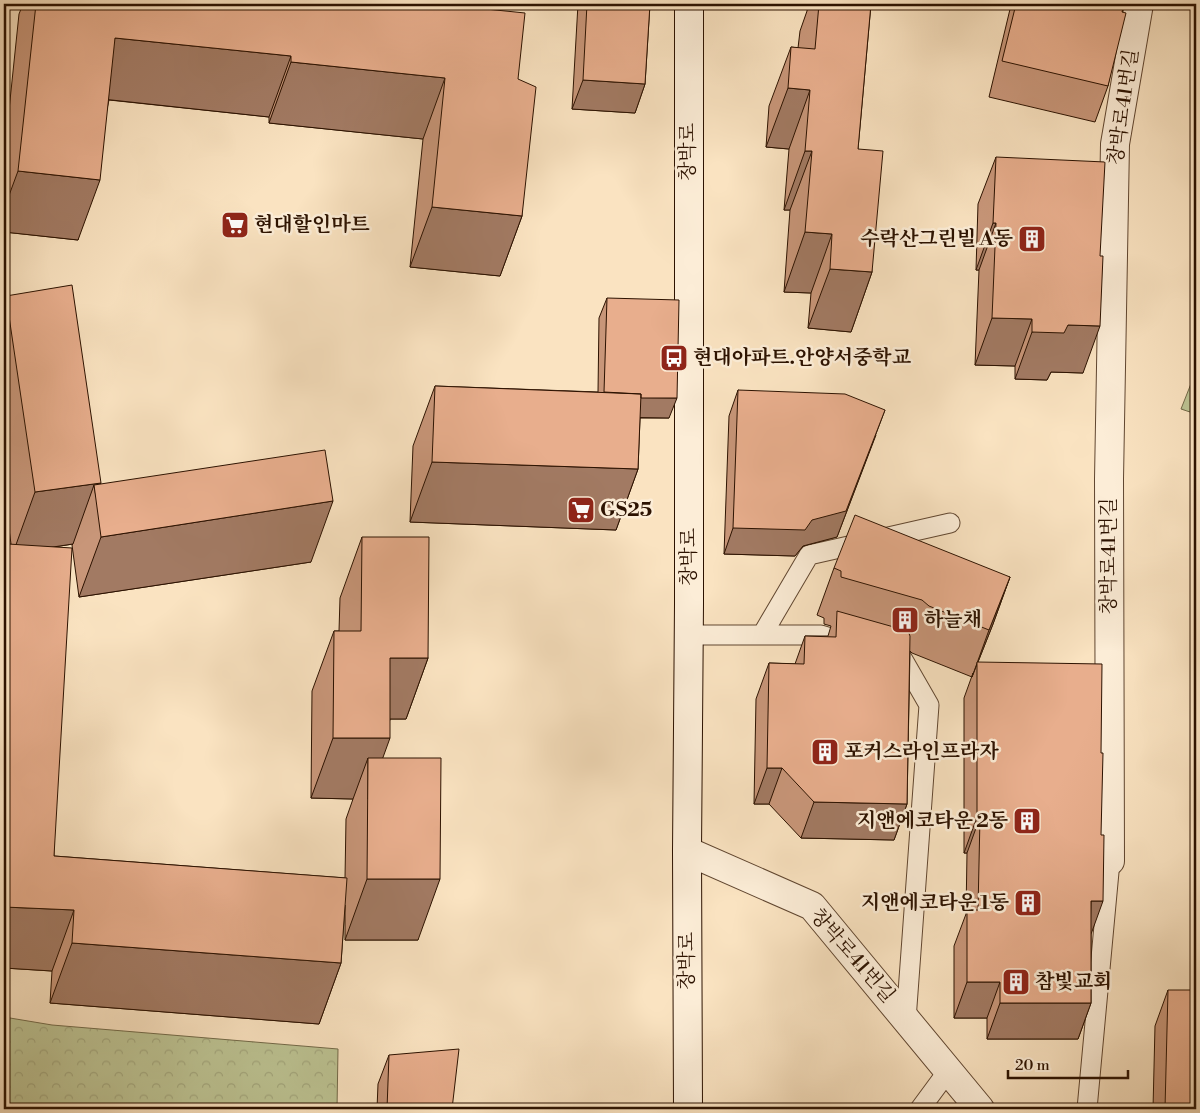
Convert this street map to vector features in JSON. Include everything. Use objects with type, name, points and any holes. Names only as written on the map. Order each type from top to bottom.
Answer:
[{"type":"street","name":"창박로","points":[[688,1109],[686,851],[689,4]]},
{"type":"street","name":"창박로41번길","points":[[1110,861],[1109,479],[1115,144],[1139,4]]},
{"type":"street","name":"창박로41번길","points":[[686,851],[812,906],[980,1109]]},
{"type":"lane","points":[[762,635],[809,555],[950,523]]},
{"type":"lane","points":[[688,635],[821,635],[902,658],[929,705],[906,1020]]},
{"type":"lane","name":"창박로41번길","points":[[1087,1109],[1110,861]]},
{"type":"lane","points":[[920,1109],[948,1071]]},
{"type":"green space","points":[[1196,371],[1196,414],[1181,409]]},
{"type":"green space","points":[[4,1017],[52,1025],[338,1049],[337,1109],[4,1109]]},
{"type":"building","points":[[36,4],[437,4],[525,13],[518,79],[536,87],[522,216],[432,207],[445,78],[291,62],[291,56],[115,38],[100,180],[18,171]]},
{"type":"building","points":[[587,4],[650,4],[645,84],[583,80]]},
{"type":"building","points":[[819,4],[871,4],[858,149],[883,151],[872,272],[830,269],[832,234],[805,232],[812,151],[805,151],[810,90],[788,88],[791,47],[815,49]]},
{"type":"building","points":[[1016,4],[1124,4],[1122,12],[1126,13],[1108,86],[1002,61]]},
{"type":"building","points":[[996,157],[1105,162],[1100,256],[1103,256],[1100,326],[1068,325],[1064,333],[1032,332],[1032,319],[992,318],[996,223],[993,223]]},
{"type":"building","points":[[72,285],[101,483],[35,492],[6,296]]},
{"type":"building","points":[[607,298],[679,300],[677,398],[641,398],[641,394],[604,392]]},
{"type":"building","points":[[435,386],[641,394],[638,469],[432,462]]},
{"type":"building","points":[[738,390],[845,394],[885,410],[846,511],[812,520],[805,530],[733,528]]},
{"type":"building","points":[[325,450],[333,501],[101,537],[94,485]]},
{"type":"building","points":[[855,515],[1010,577],[989,630],[929,606],[922,600],[841,577],[841,571],[834,568]]},
{"type":"building","points":[[362,537],[429,537],[428,658],[390,658],[390,738],[333,738],[334,631],[361,631]]},
{"type":"building","points":[[8,544],[72,548],[54,856],[347,878],[341,963],[72,943],[74,910],[4,907],[4,616]]},
{"type":"building","name":"포커스라인프라자","points":[[837,611],[908,631],[910,636],[907,804],[814,802],[782,768],[767,768],[769,663],[804,664],[805,636],[836,637]]},
{"type":"building","points":[[977,662],[1102,664],[1101,753],[1103,753],[1101,835],[1104,835],[1103,901],[1091,901],[1091,1003],[1000,1003],[1000,982],[967,982],[967,910],[978,910],[980,817],[977,817]]},
{"type":"building","points":[[368,758],[441,758],[440,879],[367,879]]},
{"type":"building","points":[[1168,990],[1196,990],[1196,1109],[1165,1109]]},
{"type":"building","points":[[459,1049],[452,1109],[387,1109],[389,1055]]},
{"type":"place","name":"현대할인마트","points":[[235,225]]},
{"type":"place","name":"수락산그린빌 A동","points":[[1032,239]]},
{"type":"place","name":"현대아파트.안양서중학교","points":[[674,358]]},
{"type":"place","name":"GS25","points":[[581,510]]},
{"type":"place","name":"하늘채","points":[[905,620]]},
{"type":"place","name":"포커스라인프라자","points":[[825,752]]},
{"type":"place","name":"지앤에코타운 2동","points":[[1027,821]]},
{"type":"place","name":"지앤에코타운 1동","points":[[1028,903]]},
{"type":"place","name":"참빛교회","points":[[1016,982]]}]
